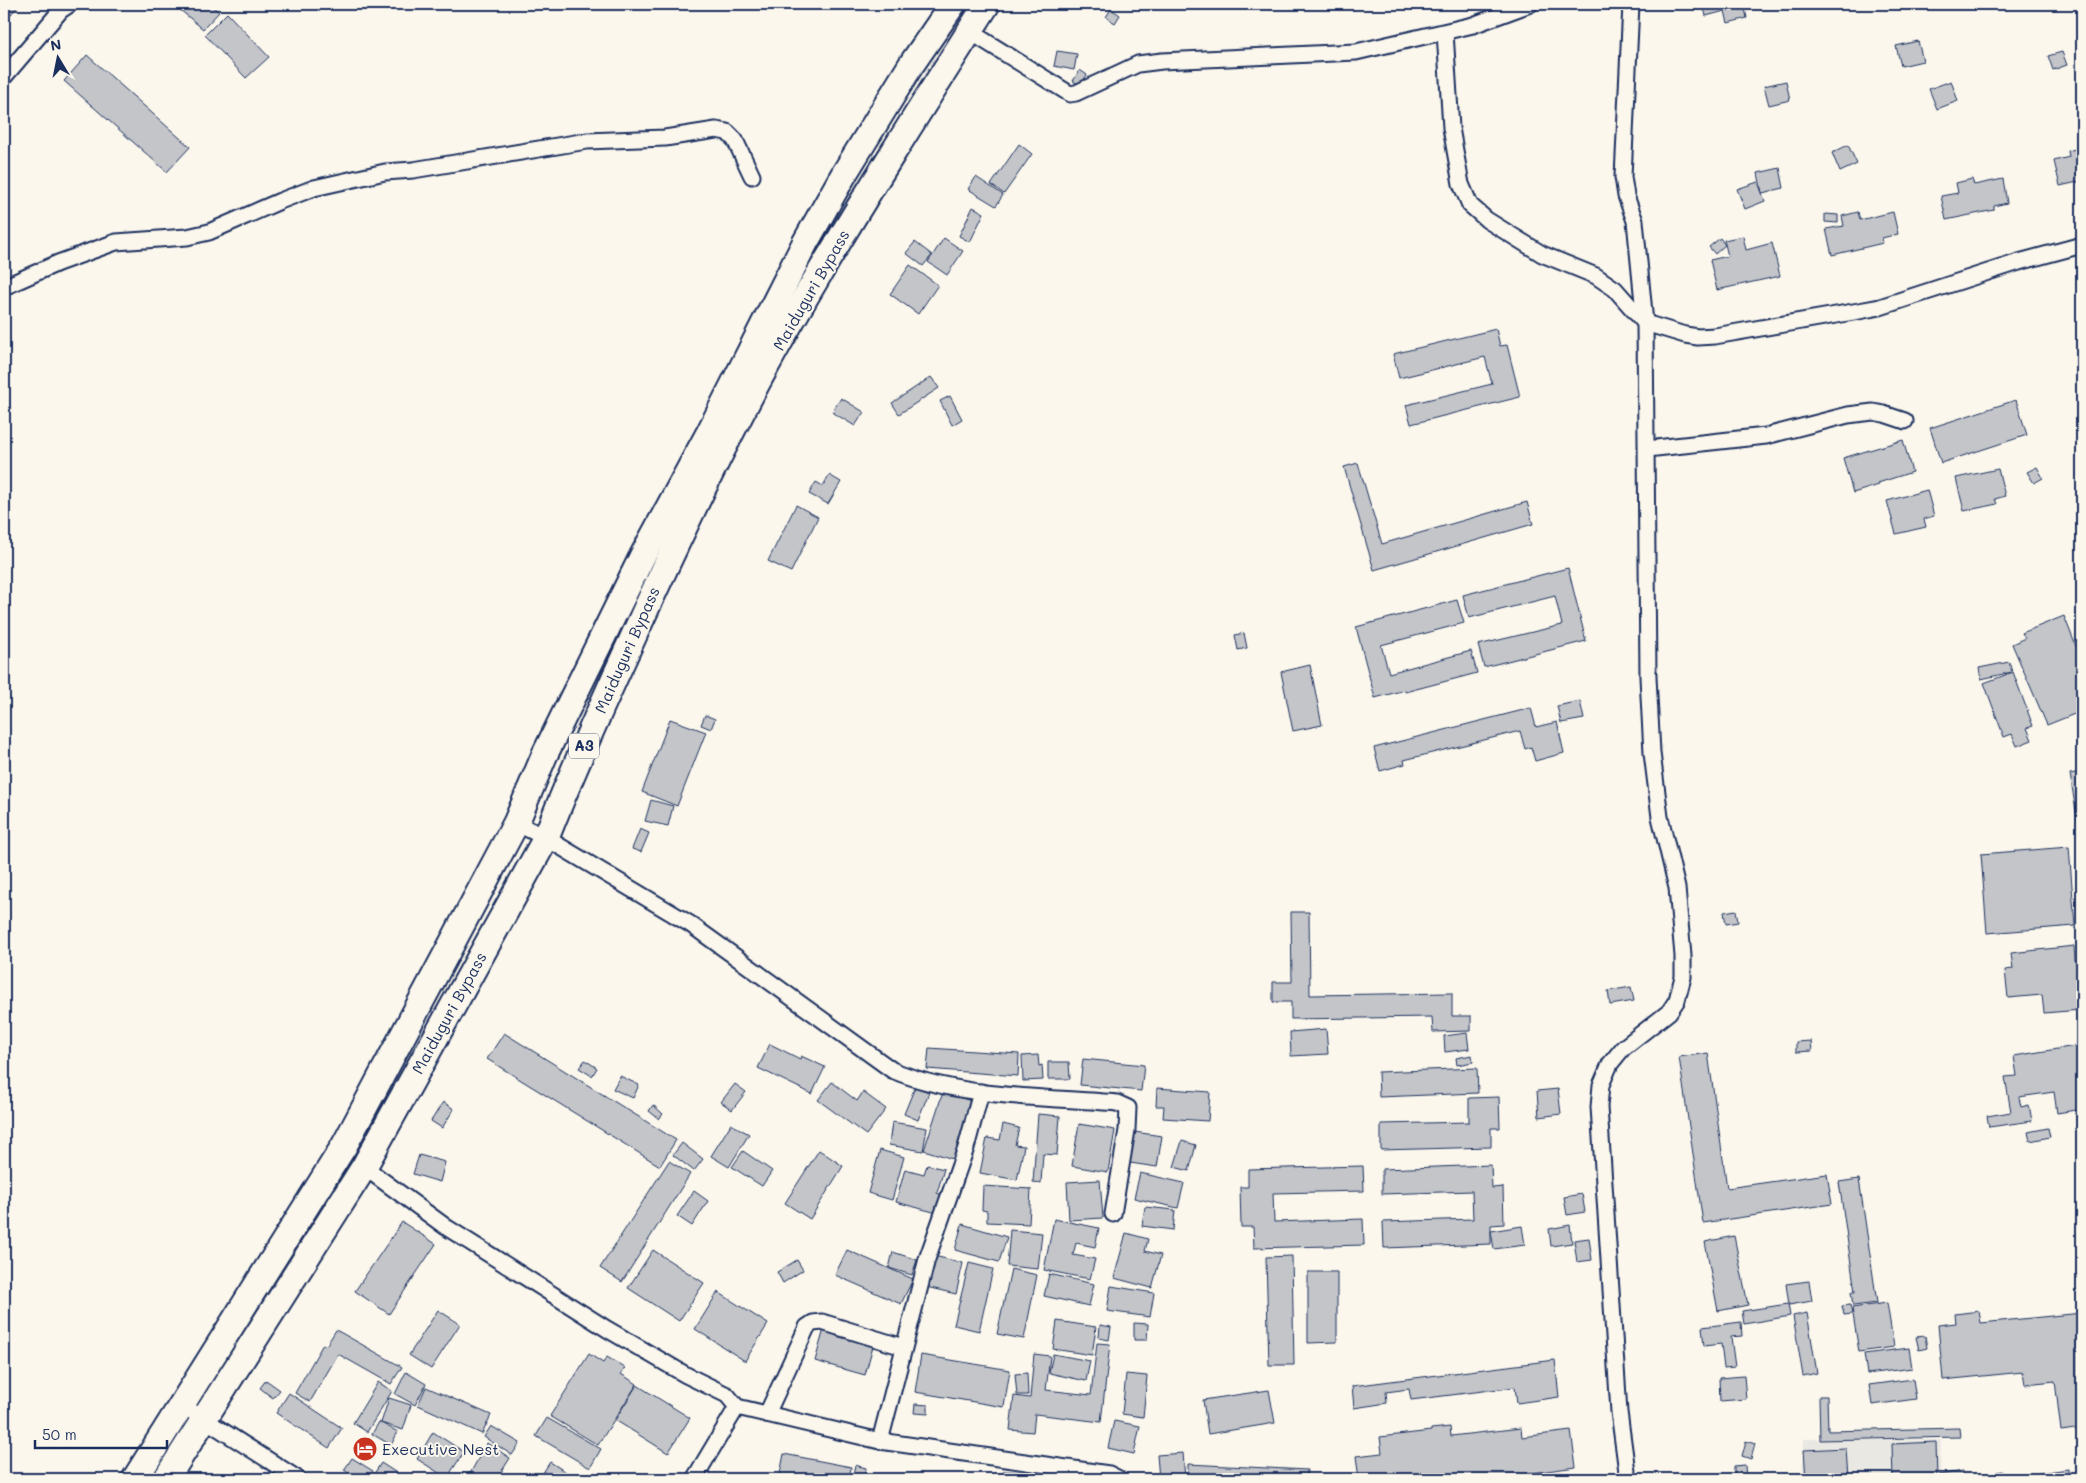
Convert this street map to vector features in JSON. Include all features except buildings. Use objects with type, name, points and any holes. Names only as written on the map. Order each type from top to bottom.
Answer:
[{"type":"highway","name":"Maiduguri Bypass","points":[[135,1479],[344,1146],[516,823],[546,754],[642,557],[709,433],[805,243],[844,174],[901,81],[953,4]]},
{"type":"highway","name":"Maiduguri Bypass","points":[[166,1479],[364,1167],[546,838],[568,780],[660,578],[724,446],[801,304],[890,155],[987,4]]},
{"type":"street","points":[[4,77],[61,10],[70,4]]},
{"type":"street","points":[[970,31],[1070,94],[1076,93],[1125,69],[1149,62],[1356,52],[1445,32],[1495,18],[1530,4]]},
{"type":"street","points":[[1628,1479],[1619,1412],[1607,1251],[1599,1107],[1601,1085],[1610,1064],[1623,1048],[1669,1012],[1677,1000],[1683,977],[1677,888],[1660,818],[1649,718],[1645,323],[1635,221],[1626,196],[1623,177],[1631,4]]},
{"type":"street","points":[[1445,32],[1451,128],[1461,184],[1470,205],[1487,220],[1542,254],[1596,276],[1615,289],[1645,323],[1698,337],[1859,311],[1880,307],[2019,262],[2082,245]]},
{"type":"street","points":[[4,287],[58,263],[116,242],[187,237],[209,232],[280,201],[337,182],[385,172],[412,170],[587,141],[665,138],[716,130],[727,132],[735,140],[752,176]]},
{"type":"street","points":[[1647,449],[1766,436],[1848,415],[1873,412],[1905,421]]},
{"type":"street","points":[[516,823],[546,838],[690,924],[892,1070],[908,1077],[981,1092],[1117,1103],[1128,1108],[1127,1130],[1113,1214]]},
{"type":"street","points":[[880,1441],[927,1259],[966,1148],[981,1092]]},
{"type":"street","points":[[364,1167],[446,1227],[607,1329],[686,1375],[727,1395],[737,1407],[880,1441],[1109,1474],[1119,1479]]},
{"type":"street","points":[[767,1414],[807,1327],[813,1322],[822,1322],[904,1346]]},
{"type":"street","points":[[182,1406],[298,1479]]},
{"type":"street","points":[[694,1479],[737,1407]]},
{"type":"shaded area","points":[[1804,1439],[1941,1440],[1940,1479],[1802,1479]]},
{"type":"place","name":"Executive Nest","points":[[365,1449]]}]
